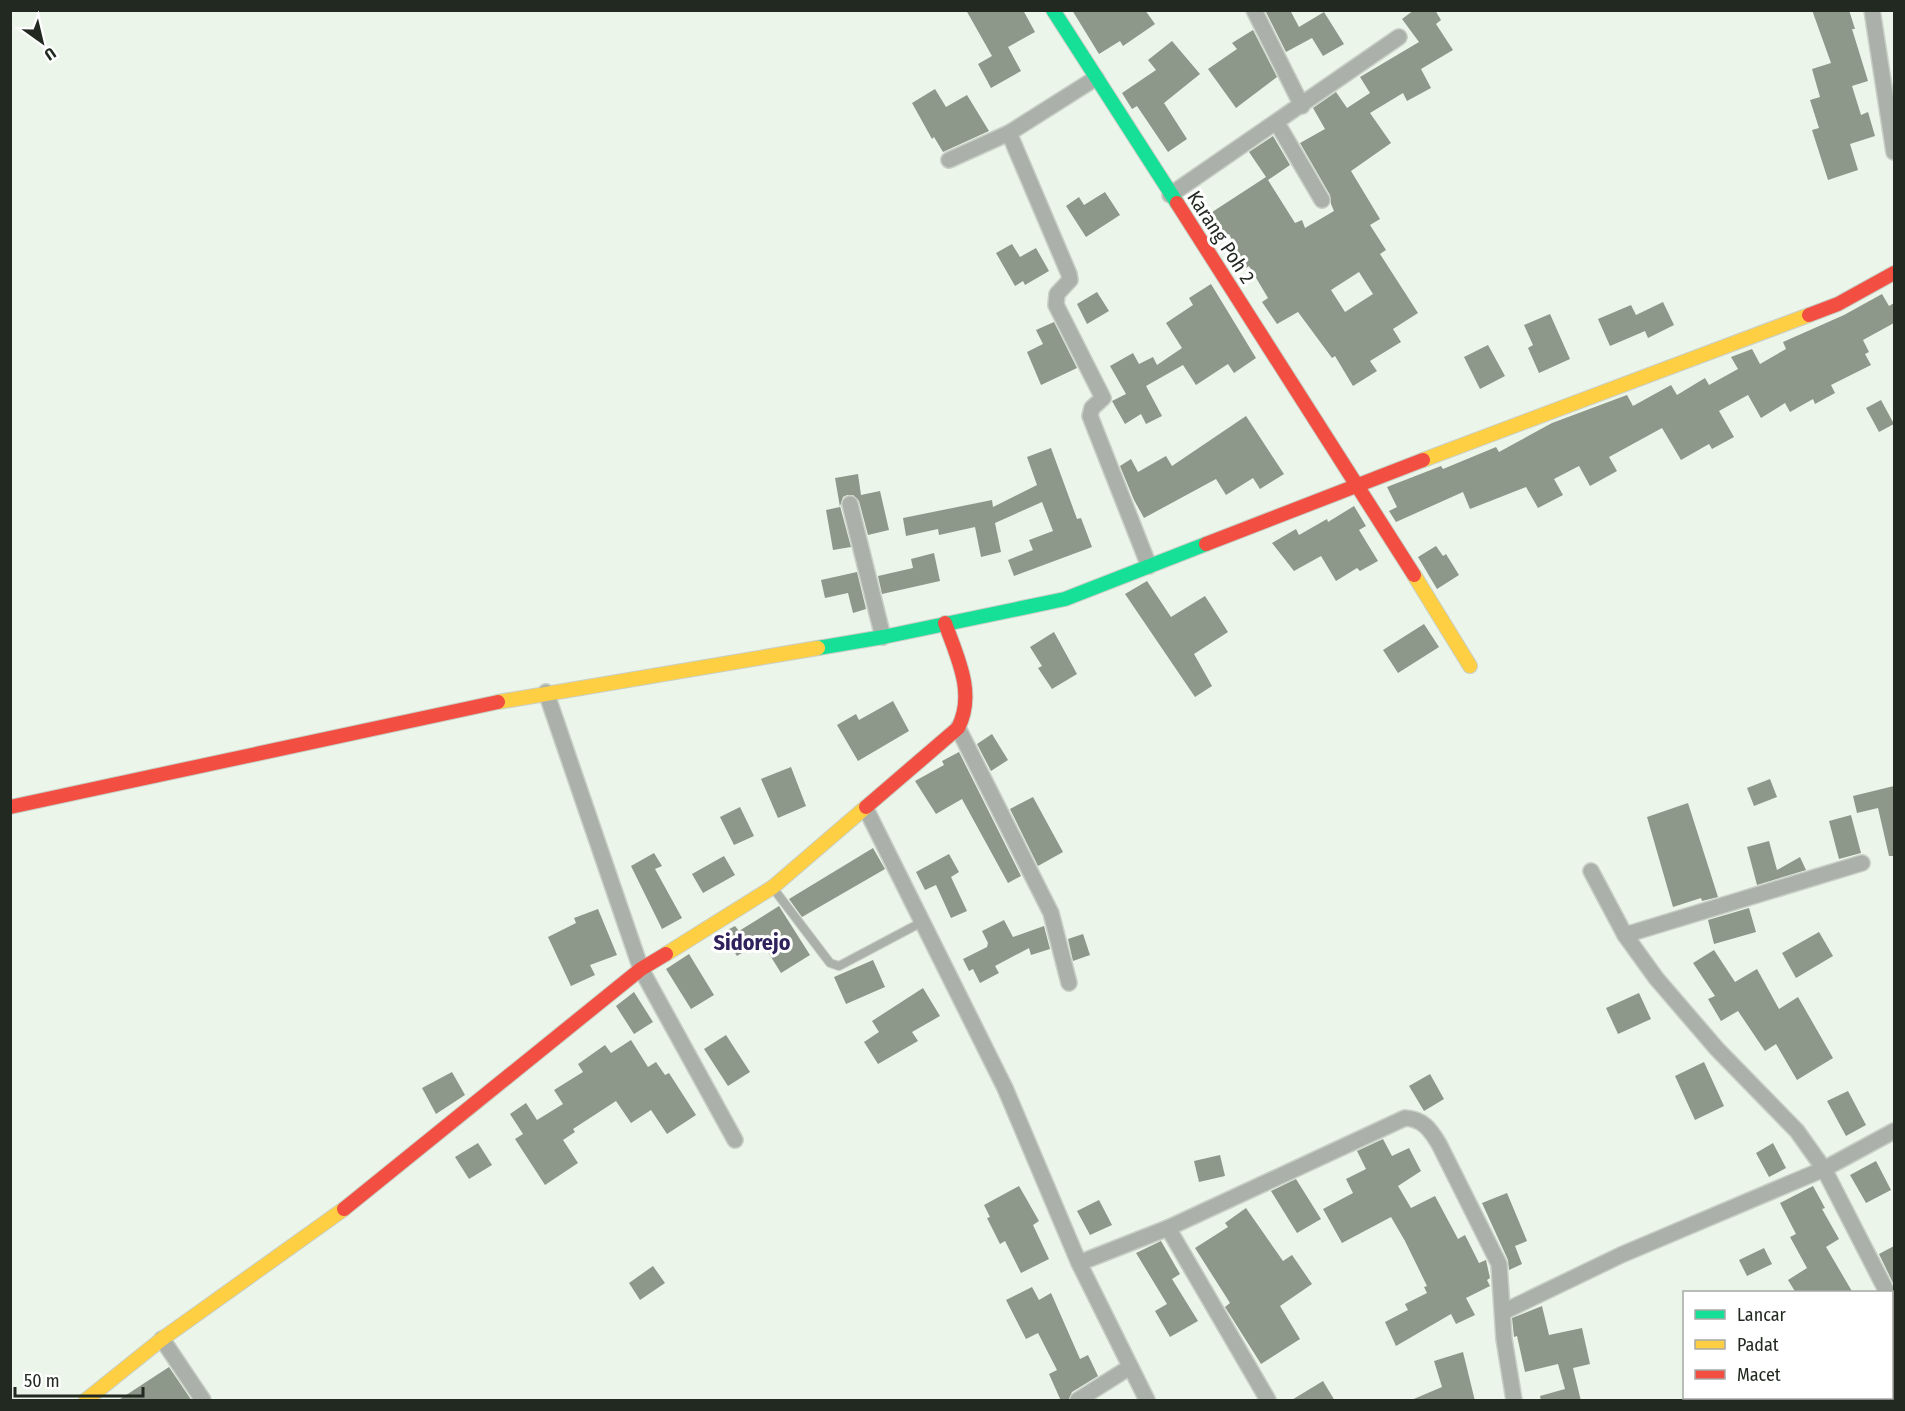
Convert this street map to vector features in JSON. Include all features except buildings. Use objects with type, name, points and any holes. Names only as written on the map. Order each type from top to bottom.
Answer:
[{"type":"street","name":"Karang Poh 2","points":[[1053,10],[1358,484],[1470,666]]},
{"type":"street","points":[[1254,10],[1302,106]]},
{"type":"street","points":[[1872,10],[1894,152]]},
{"type":"street","points":[[1170,195],[1399,37]]},
{"type":"street","points":[[949,160],[1009,133],[1096,78]]},
{"type":"street","points":[[1277,123],[1322,200]]},
{"type":"street","points":[[1009,133],[1070,280],[1057,294],[1056,305],[1103,398],[1092,408],[1090,416],[1149,567]]},
{"type":"street","points":[[10,807],[546,692],[883,637],[1065,599],[1358,484],[1838,304],[1894,273]]},
{"type":"street","points":[[850,504],[883,637]]},
{"type":"street","points":[[86,1401],[162,1339],[331,1220],[641,969],[772,886],[866,809],[958,728],[964,720],[969,700],[945,623]]},
{"type":"street","points":[[546,692],[641,969],[735,1140]]},
{"type":"street","points":[[958,728],[1051,913],[1069,983]]},
{"type":"street","points":[[866,809],[1005,1088],[1079,1263],[1148,1401]]},
{"type":"street","points":[[1625,935],[1862,864]]},
{"type":"street","points":[[1591,871],[1625,935],[1656,978],[1717,1049],[1797,1131],[1824,1169],[1886,1291]]},
{"type":"street","points":[[1079,1263],[1168,1228],[1405,1118],[1417,1119],[1429,1127],[1439,1144],[1499,1264],[1507,1360],[1514,1401]]},
{"type":"street","points":[[1503,1312],[1621,1255],[1824,1169],[1894,1131]]},
{"type":"street","points":[[1168,1228],[1268,1401]]},
{"type":"street","points":[[162,1339],[203,1401]]},
{"type":"street","points":[[1078,1401],[1130,1367]]},
{"type":"lane","points":[[772,886],[830,963],[839,966],[922,922]]},
{"type":"traffic: fast","points":[[1053,10],[1177,203]]},
{"type":"traffic: fast","points":[[818,648],[883,637],[1065,599],[1206,544]]},
{"type":"traffic: slow","points":[[1423,460],[1809,315]]},
{"type":"traffic: slow","points":[[1414,575],[1470,666]]},
{"type":"traffic: slow","points":[[498,702],[818,648]]},
{"type":"traffic: slow","points":[[666,954],[773,887],[866,807]]},
{"type":"traffic: slow","points":[[86,1400],[162,1339],[344,1209]]},
{"type":"traffic: jam","points":[[1177,203],[1414,575]]},
{"type":"traffic: jam","points":[[1809,315],[1838,304],[1894,273]]},
{"type":"traffic: jam","points":[[1206,544],[1423,460]]},
{"type":"traffic: jam","points":[[866,807],[958,728],[963,715],[965,688],[963,675],[945,623]]},
{"type":"traffic: jam","points":[[10,807],[498,702]]},
{"type":"traffic: jam","points":[[344,1209],[641,969],[666,954]]},
{"type":"district","name":"Sidorejo","points":[[752,942]]}]
